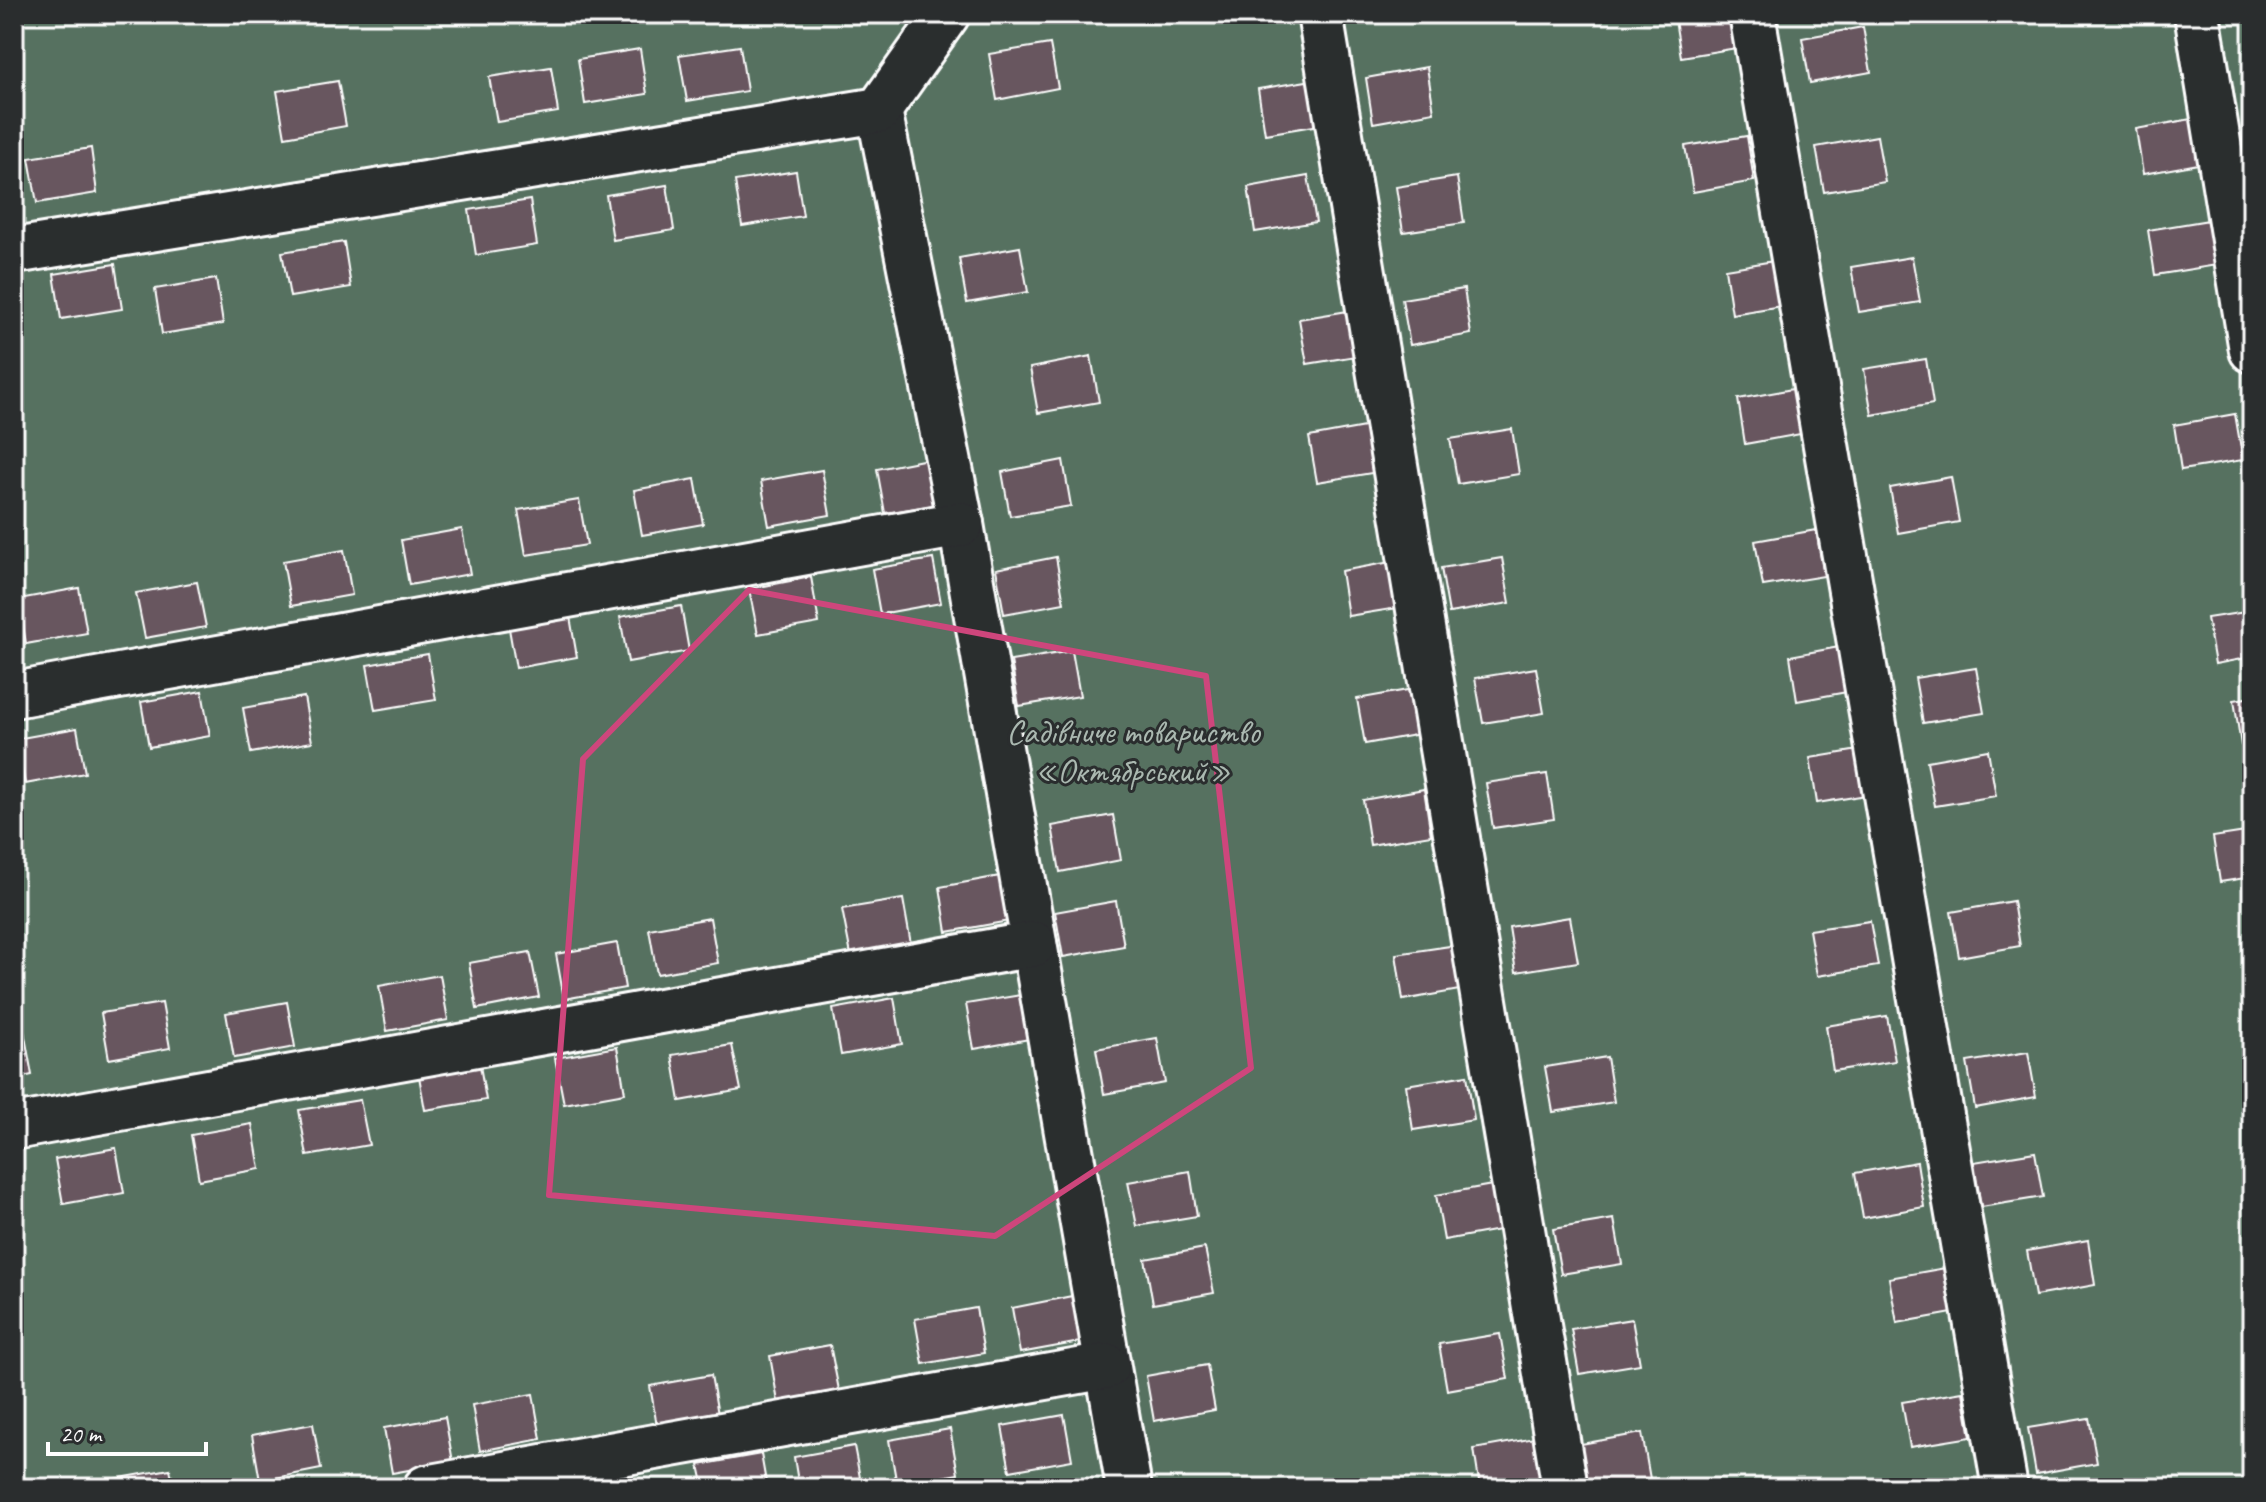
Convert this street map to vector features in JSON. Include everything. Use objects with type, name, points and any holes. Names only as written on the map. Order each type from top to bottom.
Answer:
[{"type":"street","points":[[14,251],[879,110],[947,14]]},
{"type":"street","points":[[1320,14],[1565,1488]]},
{"type":"street","points":[[1752,14],[2005,1488]]},
{"type":"street","points":[[2197,14],[2252,350]]},
{"type":"street","points":[[879,110],[961,524],[1129,1488]]},
{"type":"street","points":[[14,695],[961,524]]},
{"type":"street","points":[[14,1127],[1034,944]]},
{"type":"street","points":[[426,1488],[1107,1366]]},
{"type":"highlighted area","points":[[749,590],[1206,676],[1251,1068],[995,1236],[549,1195],[583,759]]},
{"type":"green space","name":"Садівниче товариство «Октябрський»","points":[[14,14],[2252,14],[2252,1488],[14,1488]]},
{"type":"building","points":[[1674,14],[1737,14],[1743,47],[1681,57]]},
{"type":"building","points":[[1863,27],[1871,72],[1810,83],[1802,38]]},
{"type":"building","points":[[1050,44],[1058,88],[997,100],[989,54]]},
{"type":"building","points":[[740,46],[747,91],[687,101],[679,55]]},
{"type":"building","points":[[640,49],[647,94],[585,104],[578,59]]},
{"type":"building","points":[[551,67],[558,112],[497,122],[489,77]]},
{"type":"building","points":[[1427,67],[1434,112],[1373,123],[1366,78]]},
{"type":"building","points":[[1319,79],[1326,124],[1265,134],[1258,89]]},
{"type":"building","points":[[338,81],[346,126],[285,137],[277,91]]},
{"type":"building","points":[[2197,118],[2204,163],[2143,174],[2136,129]]},
{"type":"building","points":[[1747,136],[1754,181],[1693,192],[1685,146]]},
{"type":"building","points":[[1877,136],[1885,182],[1824,192],[1816,147]]},
{"type":"building","points":[[91,148],[97,193],[37,203],[29,158]]},
{"type":"building","points":[[796,171],[803,216],[742,226],[735,181]]},
{"type":"building","points":[[1308,176],[1316,222],[1255,232],[1248,187]]},
{"type":"building","points":[[1457,177],[1464,223],[1403,232],[1396,187]]},
{"type":"building","points":[[667,185],[674,230],[613,240],[606,195]]},
{"type":"building","points":[[530,200],[537,245],[476,255],[469,210]]},
{"type":"building","points":[[2209,220],[2217,265],[2155,275],[2148,230]]},
{"type":"building","points":[[344,242],[351,287],[290,297],[282,252]]},
{"type":"building","points":[[1020,247],[1028,292],[967,303],[959,258]]},
{"type":"building","points":[[1912,257],[1920,302],[1859,312],[1851,267]]},
{"type":"building","points":[[1786,259],[1793,304],[1732,314],[1725,269]]},
{"type":"building","points":[[115,264],[122,309],[61,319],[54,274]]},
{"type":"building","points":[[216,279],[223,324],[162,334],[155,289]]},
{"type":"building","points":[[1464,289],[1471,334],[1410,345],[1402,299]]},
{"type":"building","points":[[1360,309],[1368,354],[1307,364],[1299,319]]},
{"type":"building","points":[[1091,356],[1099,402],[1038,413],[1030,368]]},
{"type":"building","points":[[1926,359],[1933,404],[1872,415],[1864,369]]},
{"type":"building","points":[[1798,388],[1806,433],[1745,444],[1738,399]]},
{"type":"building","points":[[2235,414],[2243,460],[2181,470],[2174,425]]},
{"type":"building","points":[[1370,426],[1378,472],[1317,482],[1309,437]]},
{"type":"building","points":[[1512,429],[1519,474],[1458,484],[1450,439]]},
{"type":"building","points":[[938,457],[946,503],[885,513],[877,469]]},
{"type":"building","points":[[1063,460],[1071,506],[1010,516],[1002,472]]},
{"type":"building","points":[[822,470],[830,515],[769,526],[761,481]]},
{"type":"building","points":[[1951,477],[1959,522],[1898,533],[1890,488]]},
{"type":"building","points":[[695,479],[703,524],[642,535],[634,490]]},
{"type":"building","points":[[579,500],[587,545],[526,555],[518,510]]},
{"type":"building","points":[[462,529],[470,574],[409,585],[401,540]]},
{"type":"building","points":[[1816,530],[1824,576],[1763,586],[1755,541]]},
{"type":"building","points":[[344,550],[352,595],[291,606],[283,561]]},
{"type":"building","points":[[1056,557],[1064,603],[1004,614],[996,569]]},
{"type":"building","points":[[1502,558],[1510,603],[1449,613],[1441,568]]},
{"type":"building","points":[[933,559],[941,603],[880,614],[872,569]]},
{"type":"building","points":[[1402,560],[1410,606],[1348,616],[1341,571]]},
{"type":"building","points":[[811,577],[819,623],[758,634],[749,589]]},
{"type":"building","points":[[197,582],[206,627],[145,638],[136,593]]},
{"type":"building","points":[[79,588],[87,633],[26,644],[19,599]]},
{"type":"building","points":[[681,606],[689,651],[628,662],[620,617]]},
{"type":"building","points":[[569,611],[577,657],[516,668],[508,623]]},
{"type":"building","points":[[2252,611],[2252,657],[2215,664],[2207,618]]},
{"type":"building","points":[[1850,645],[1858,690],[1797,701],[1790,656]]},
{"type":"building","points":[[1072,651],[1080,696],[1019,706],[1011,661]]},
{"type":"building","points":[[428,654],[436,700],[375,710],[367,665]]},
{"type":"building","points":[[1536,668],[1544,713],[1483,723],[1475,678]]},
{"type":"building","points":[[1976,668],[1984,713],[1923,723],[1915,678]]},
{"type":"building","points":[[1419,688],[1426,733],[1365,744],[1357,699]]},
{"type":"building","points":[[202,691],[210,736],[149,747],[141,702]]},
{"type":"building","points":[[304,697],[312,742],[251,753],[243,708]]},
{"type":"building","points":[[2252,697],[2252,743],[2241,745],[2234,700]]},
{"type":"building","points":[[77,728],[85,773],[25,784],[16,739]]},
{"type":"building","points":[[1871,748],[1879,793],[1817,803],[1810,758]]},
{"type":"building","points":[[1988,750],[1996,796],[1935,806],[1927,761]]},
{"type":"building","points":[[1547,774],[1554,819],[1493,828],[1486,783]]},
{"type":"building","points":[[1424,789],[1431,835],[1370,845],[1363,800]]},
{"type":"building","points":[[1113,815],[1121,860],[1060,872],[1052,826]]},
{"type":"building","points":[[2252,831],[2252,877],[2220,882],[2213,837]]},
{"type":"building","points":[[1000,876],[1009,921],[947,932],[940,887]]},
{"type":"building","points":[[903,899],[911,944],[851,955],[842,909]]},
{"type":"building","points":[[1116,901],[1124,946],[1063,957],[1055,912]]},
{"type":"building","points":[[2013,901],[2020,946],[1959,957],[1951,912]]},
{"type":"building","points":[[1570,917],[1578,962],[1516,972],[1509,927]]},
{"type":"building","points":[[710,918],[718,963],[657,974],[649,929]]},
{"type":"building","points":[[1870,921],[1878,966],[1817,976],[1809,930]]},
{"type":"building","points":[[617,943],[625,988],[564,999],[556,954]]},
{"type":"building","points":[[1457,945],[1465,989],[1403,1000],[1396,954]]},
{"type":"building","points":[[530,952],[539,997],[477,1009],[469,963]]},
{"type":"building","points":[[440,975],[448,1020],[387,1031],[379,986]]},
{"type":"building","points":[[1027,994],[1035,1038],[974,1049],[966,1004]]},
{"type":"building","points":[[894,998],[902,1044],[841,1055],[833,1009]]},
{"type":"building","points":[[287,1002],[295,1047],[234,1058],[226,1013]]},
{"type":"building","points":[[162,1003],[170,1048],[109,1059],[101,1013]]},
{"type":"building","points":[[1887,1016],[1895,1061],[1833,1071],[1826,1026]]},
{"type":"building","points":[[24,1031],[32,1075],[14,1079],[14,1032]]},
{"type":"building","points":[[1157,1038],[1165,1083],[1104,1094],[1096,1049]]},
{"type":"building","points":[[732,1045],[741,1090],[680,1101],[672,1055]]},
{"type":"building","points":[[617,1047],[625,1093],[564,1104],[555,1058]]},
{"type":"building","points":[[2028,1052],[2036,1097],[1975,1108],[1967,1062]]},
{"type":"building","points":[[478,1054],[486,1100],[425,1110],[417,1065]]},
{"type":"building","points":[[1607,1057],[1614,1102],[1553,1112],[1545,1067]]},
{"type":"building","points":[[1467,1075],[1474,1120],[1413,1130],[1406,1085]]},
{"type":"building","points":[[360,1100],[369,1145],[307,1156],[299,1110]]},
{"type":"building","points":[[252,1124],[260,1169],[199,1180],[191,1135]]},
{"type":"building","points":[[116,1148],[124,1193],[63,1204],[55,1159]]},
{"type":"building","points":[[2035,1152],[2043,1197],[1981,1207],[1974,1162]]},
{"type":"building","points":[[1917,1162],[1924,1207],[1863,1218],[1855,1173]]},
{"type":"building","points":[[1190,1171],[1197,1216],[1137,1226],[1128,1182]]},
{"type":"building","points":[[1498,1184],[1505,1229],[1444,1240],[1436,1195]]},
{"type":"building","points":[[1614,1219],[1622,1264],[1561,1274],[1553,1229]]},
{"type":"building","points":[[2088,1240],[2095,1285],[2035,1296],[2027,1251]]},
{"type":"building","points":[[1205,1248],[1214,1293],[1153,1304],[1145,1259]]},
{"type":"building","points":[[1951,1267],[1958,1312],[1897,1323],[1889,1278]]},
{"type":"building","points":[[1072,1296],[1080,1342],[1020,1353],[1012,1308]]},
{"type":"building","points":[[976,1308],[984,1353],[923,1364],[915,1319]]},
{"type":"building","points":[[1632,1319],[1640,1364],[1579,1374],[1571,1329]]},
{"type":"building","points":[[1500,1334],[1508,1379],[1447,1390],[1439,1344]]},
{"type":"building","points":[[830,1345],[839,1390],[778,1402],[770,1356]]},
{"type":"building","points":[[1207,1365],[1215,1410],[1154,1421],[1146,1376]]},
{"type":"building","points":[[711,1375],[719,1420],[658,1432],[650,1386]]},
{"type":"building","points":[[1963,1392],[1971,1437],[1910,1447],[1902,1402]]},
{"type":"building","points":[[533,1394],[541,1439],[480,1451],[472,1405]]},
{"type":"building","points":[[1064,1415],[1072,1460],[1010,1471],[1002,1426]]},
{"type":"building","points":[[445,1417],[453,1462],[392,1473],[384,1428]]},
{"type":"building","points":[[2089,1418],[2097,1463],[2036,1474],[2028,1428]]},
{"type":"building","points":[[313,1424],[321,1469],[260,1481],[252,1435]]},
{"type":"building","points":[[950,1429],[958,1474],[897,1485],[889,1440]]},
{"type":"building","points":[[1642,1433],[1650,1479],[1589,1488],[1581,1444]]},
{"type":"building","points":[[1535,1438],[1543,1484],[1480,1488],[1474,1449]]},
{"type":"building","points":[[854,1446],[862,1488],[799,1488],[794,1457]]},
{"type":"building","points":[[761,1454],[767,1488],[704,1488],[699,1465]]},
{"type":"building","points":[[170,1469],[174,1488],[111,1488],[109,1480]]},
{"type":"building","points":[[75,1481],[76,1488],[37,1488]]}]
